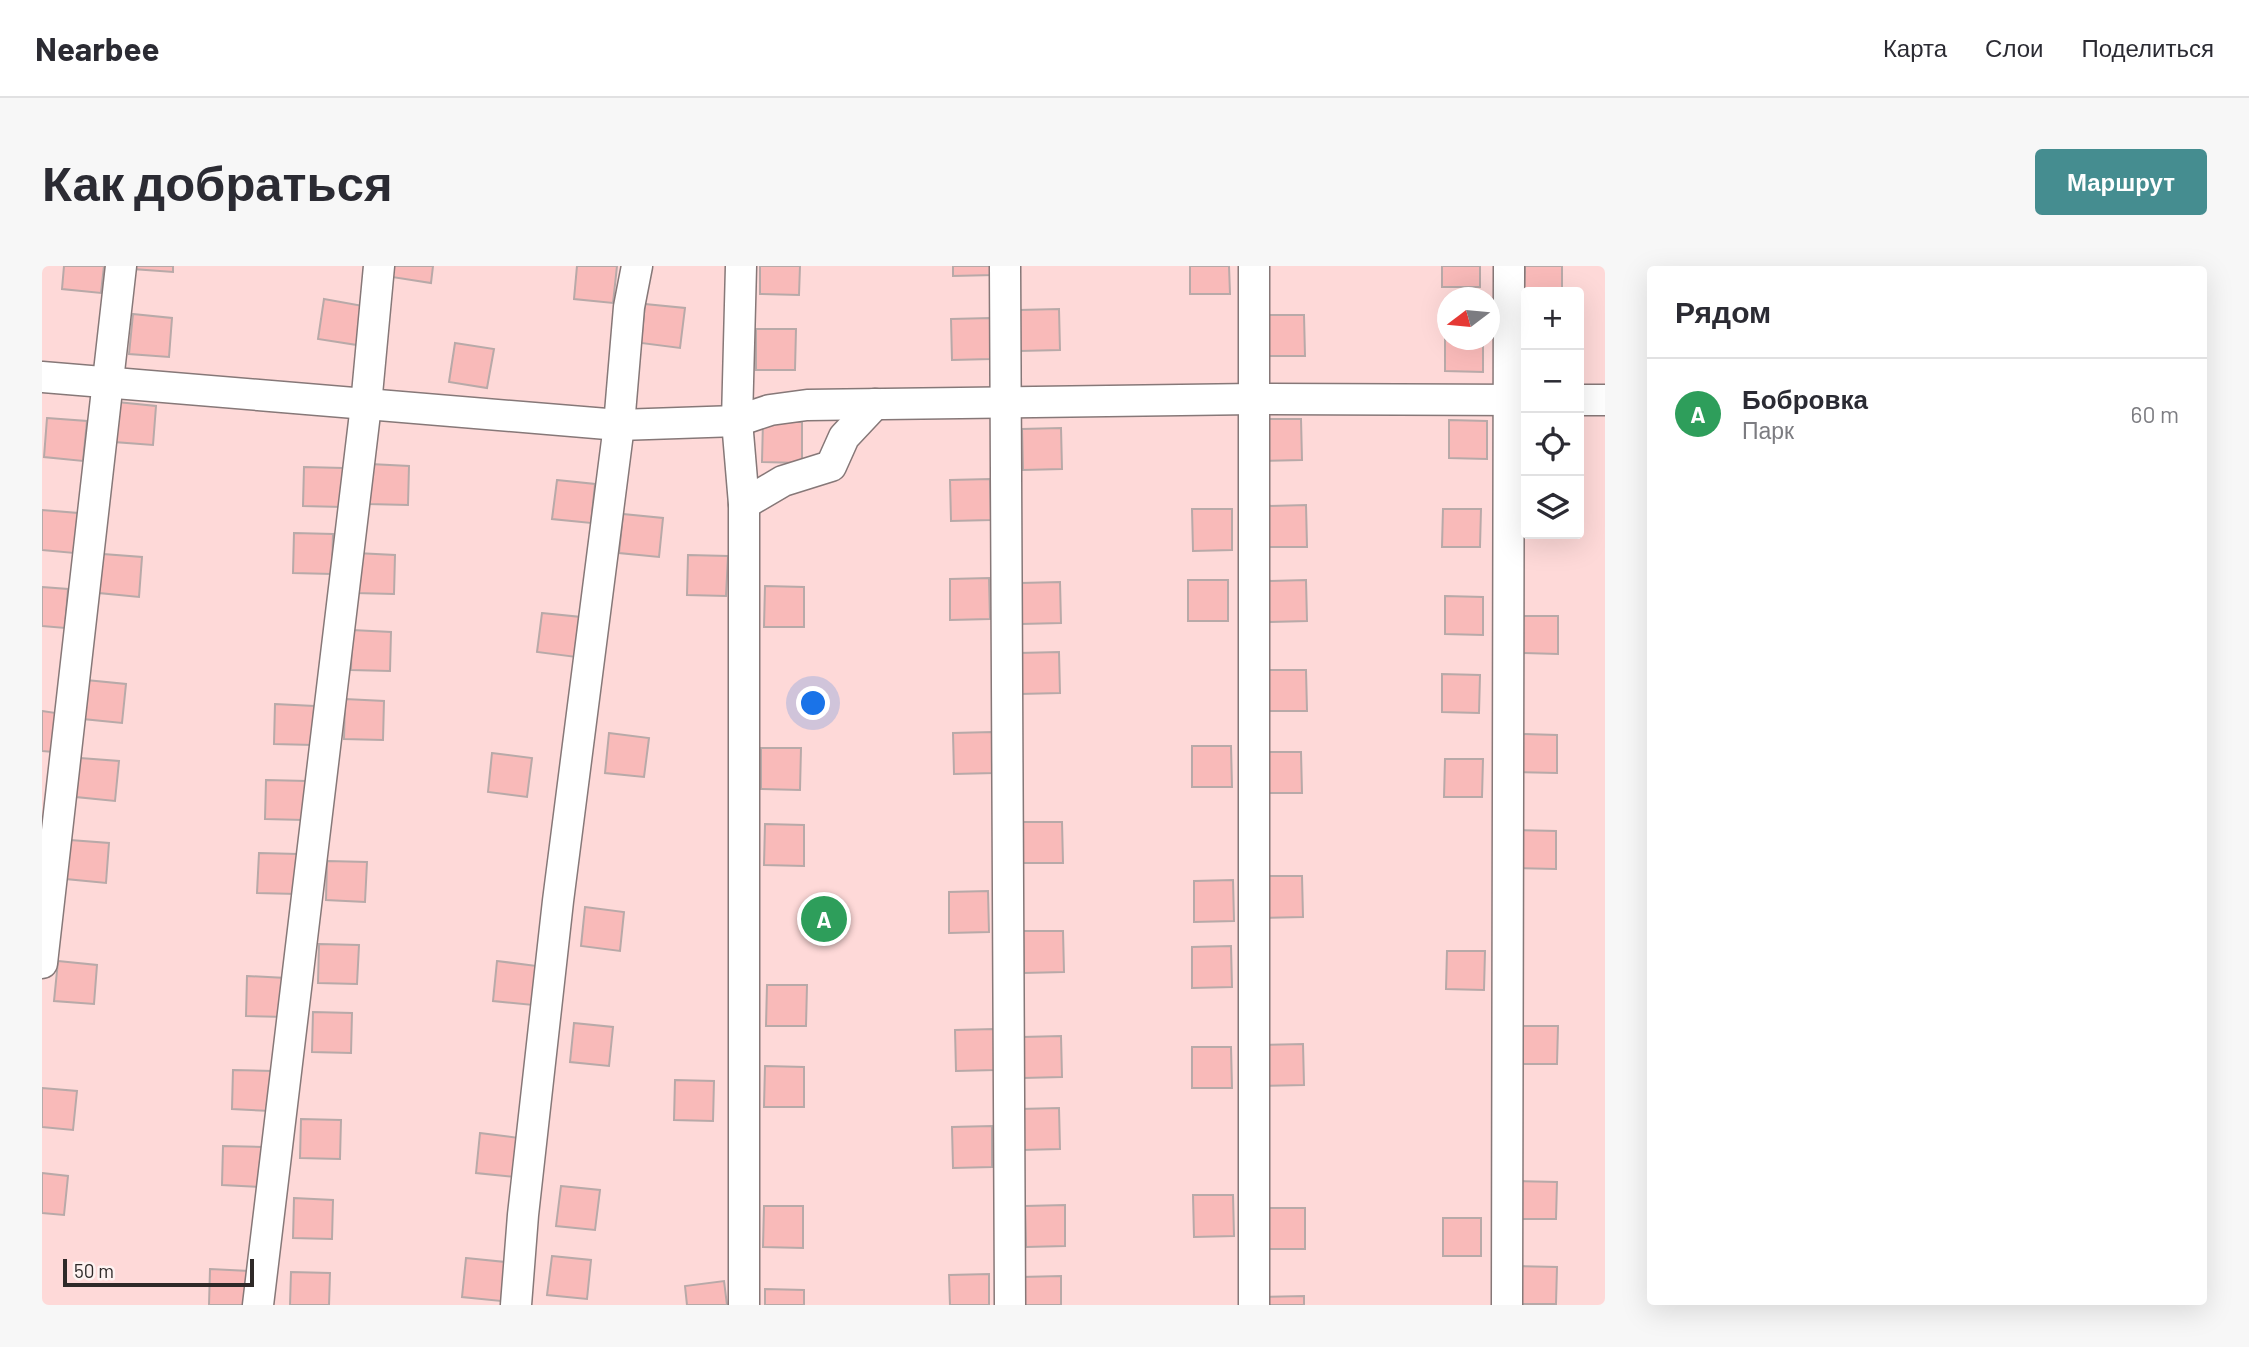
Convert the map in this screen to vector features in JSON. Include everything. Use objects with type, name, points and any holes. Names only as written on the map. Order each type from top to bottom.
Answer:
[{"type":"street","points":[[42,963],[121,266]]},
{"type":"street","points":[[258,1305],[366,405],[379,266]]},
{"type":"street","points":[[516,1305],[523,1215],[558,901],[619,425],[629,307],[636,266]]},
{"type":"street","points":[[741,266],[737,421],[744,504],[744,1305]]},
{"type":"street","points":[[1004,266],[1010,1305]]},
{"type":"street","points":[[1254,266],[1254,1305]]},
{"type":"street","points":[[1507,1305],[1518,400],[1509,266]]},
{"type":"street","points":[[42,377],[619,425],[737,421],[770,410],[807,405],[1254,399],[1518,400]]},
{"type":"street","points":[[1584,400],[1605,400]]},
{"type":"street","points":[[744,504],[783,481],[831,466],[844,437],[874,404]]},
{"type":"street","points":[[807,405],[844,437]]},
{"type":"shaded area","points":[[42,266],[1605,266],[1605,1305],[42,1305]]},
{"type":"building","points":[[64,266],[104,266],[101,293],[62,289]]},
{"type":"building","points":[[134,266],[173,266],[173,272],[133,269]]},
{"type":"building","points":[[393,266],[433,266],[431,283],[392,277]]},
{"type":"building","points":[[577,266],[617,266],[613,303],[574,299]]},
{"type":"building","points":[[760,266],[800,266],[799,295],[760,294]]},
{"type":"building","points":[[953,266],[993,266],[993,275],[953,276]]},
{"type":"building","points":[[1190,266],[1229,266],[1230,294],[1190,294]]},
{"type":"building","points":[[1442,266],[1480,266],[1480,287],[1442,287]]},
{"type":"building","points":[[1525,266],[1562,266],[1562,287],[1524,287]]},
{"type":"building","points":[[324,299],[363,306],[357,345],[318,339]]},
{"type":"building","points":[[645,304],[685,308],[680,348],[641,343]]},
{"type":"building","points":[[1059,309],[1060,350],[1020,351],[1019,310]]},
{"type":"building","points":[[133,314],[172,318],[169,357],[129,354]]},
{"type":"building","points":[[1265,315],[1304,315],[1305,356],[1266,356]]},
{"type":"building","points":[[990,318],[991,359],[952,360],[951,319]]},
{"type":"building","points":[[756,329],[796,329],[795,370],[756,370]]},
{"type":"building","points":[[1518,334],[1521,334],[1521,372],[1518,372]]},
{"type":"building","points":[[455,343],[494,349],[487,388],[449,382]]},
{"type":"building","points":[[1445,350],[1483,350],[1483,372],[1445,371]]},
{"type":"building","points":[[117,402],[156,406],[153,445],[114,442]]},
{"type":"building","points":[[47,418],[87,421],[83,461],[44,457]]},
{"type":"building","points":[[1262,419],[1301,419],[1302,460],[1262,461]]},
{"type":"building","points":[[1449,420],[1487,421],[1487,459],[1449,458]]},
{"type":"building","points":[[763,421],[802,422],[802,463],[762,462]]},
{"type":"building","points":[[1061,428],[1062,469],[1023,470],[1022,429]]},
{"type":"building","points":[[370,464],[409,466],[408,505],[368,504]]},
{"type":"building","points":[[304,467],[343,468],[342,507],[303,506]]},
{"type":"building","points":[[990,479],[991,520],[951,521],[950,480]]},
{"type":"building","points":[[557,480],[595,484],[591,523],[552,519]]},
{"type":"building","points":[[1306,505],[1307,547],[1267,547],[1267,506]]},
{"type":"building","points":[[1192,509],[1232,509],[1232,550],[1193,551]]},
{"type":"building","points":[[1443,509],[1481,509],[1480,547],[1442,547]]},
{"type":"building","points":[[42,510],[78,513],[74,553],[42,550]]},
{"type":"building","points":[[623,514],[663,518],[659,557],[619,553]]},
{"type":"building","points":[[294,533],[333,534],[332,574],[293,573]]},
{"type":"building","points":[[356,553],[395,555],[394,594],[355,593]]},
{"type":"building","points":[[103,554],[142,557],[139,597],[99,593]]},
{"type":"building","points":[[688,555],[728,556],[726,596],[687,595]]},
{"type":"building","points":[[989,578],[990,619],[950,620],[950,579]]},
{"type":"building","points":[[1188,580],[1228,580],[1228,621],[1188,621]]},
{"type":"building","points":[[1306,580],[1307,621],[1267,622],[1267,581]]},
{"type":"building","points":[[1060,582],[1061,623],[1021,624],[1021,583]]},
{"type":"building","points":[[765,586],[804,587],[804,627],[764,627]]},
{"type":"building","points":[[42,587],[68,589],[65,628],[42,626]]},
{"type":"building","points":[[1445,596],[1483,597],[1483,635],[1445,634]]},
{"type":"building","points":[[542,613],[581,617],[576,657],[537,652]]},
{"type":"building","points":[[1520,616],[1558,616],[1558,654],[1520,653]]},
{"type":"building","points":[[352,630],[391,632],[390,671],[351,670]]},
{"type":"building","points":[[1059,652],[1060,693],[1020,694],[1019,653]]},
{"type":"building","points":[[1267,670],[1306,670],[1307,711],[1267,711]]},
{"type":"building","points":[[1442,674],[1480,675],[1479,713],[1442,712]]},
{"type":"building","points":[[86,680],[126,684],[122,723],[83,719]]},
{"type":"building","points":[[345,699],[384,701],[383,740],[344,739]]},
{"type":"building","points":[[275,704],[314,706],[313,745],[274,744]]},
{"type":"building","points":[[42,711],[56,713],[53,752],[42,751]]},
{"type":"building","points":[[992,732],[994,773],[954,774],[953,733]]},
{"type":"building","points":[[609,733],[649,738],[644,777],[605,773]]},
{"type":"building","points":[[1520,734],[1557,735],[1557,773],[1519,772]]},
{"type":"building","points":[[1192,746],[1231,746],[1232,787],[1192,787]]},
{"type":"building","points":[[761,748],[801,748],[800,790],[761,789]]},
{"type":"building","points":[[1261,752],[1301,752],[1302,793],[1262,793]]},
{"type":"building","points":[[492,753],[532,758],[527,797],[488,792]]},
{"type":"building","points":[[80,758],[119,761],[115,801],[76,797]]},
{"type":"building","points":[[1445,759],[1483,759],[1482,797],[1444,797]]},
{"type":"building","points":[[266,780],[306,781],[304,820],[265,819]]},
{"type":"building","points":[[1023,822],[1062,822],[1063,863],[1023,863]]},
{"type":"building","points":[[765,824],[804,825],[804,866],[764,865]]},
{"type":"building","points":[[1518,830],[1556,831],[1556,869],[1518,868]]},
{"type":"building","points":[[70,840],[109,843],[106,883],[66,879]]},
{"type":"building","points":[[259,853],[298,854],[297,894],[257,893]]},
{"type":"building","points":[[327,861],[367,862],[365,902],[326,900]]},
{"type":"building","points":[[1263,876],[1302,876],[1303,917],[1263,918]]},
{"type":"building","points":[[1233,880],[1234,921],[1194,922],[1194,881]]},
{"type":"building","points":[[988,891],[989,932],[949,933],[949,892]]},
{"type":"building","points":[[585,907],[624,912],[620,951],[581,946]]},
{"type":"building","points":[[1023,931],[1063,931],[1064,972],[1024,973]]},
{"type":"building","points":[[319,944],[359,945],[357,984],[318,983]]},
{"type":"building","points":[[1231,946],[1232,987],[1192,988],[1192,947]]},
{"type":"building","points":[[1447,951],[1485,951],[1484,990],[1446,989]]},
{"type":"building","points":[[58,961],[97,965],[94,1004],[54,1001]]},
{"type":"building","points":[[497,961],[537,966],[533,1005],[493,1001]]},
{"type":"building","points":[[247,976],[286,978],[285,1017],[246,1016]]},
{"type":"building","points":[[767,985],[807,985],[806,1026],[766,1026]]},
{"type":"building","points":[[313,1012],[352,1013],[351,1053],[312,1052]]},
{"type":"building","points":[[574,1023],[613,1027],[609,1066],[570,1062]]},
{"type":"building","points":[[1520,1026],[1558,1026],[1557,1064],[1519,1064]]},
{"type":"building","points":[[994,1029],[995,1070],[956,1071],[955,1030]]},
{"type":"building","points":[[1061,1036],[1062,1077],[1023,1078],[1022,1037]]},
{"type":"building","points":[[1303,1044],[1304,1085],[1264,1086],[1264,1045]]},
{"type":"building","points":[[1192,1047],[1231,1047],[1232,1088],[1192,1088]]},
{"type":"building","points":[[765,1066],[804,1067],[804,1107],[764,1107]]},
{"type":"building","points":[[233,1070],[272,1071],[271,1111],[232,1109]]},
{"type":"building","points":[[675,1080],[714,1081],[713,1121],[674,1120]]},
{"type":"building","points":[[42,1088],[77,1091],[73,1130],[42,1127]]},
{"type":"building","points":[[1059,1108],[1060,1149],[1021,1150],[1020,1109]]},
{"type":"building","points":[[301,1119],[341,1120],[340,1159],[300,1158]]},
{"type":"building","points":[[992,1126],[992,1167],[953,1168],[952,1127]]},
{"type":"building","points":[[480,1133],[519,1138],[515,1177],[476,1173]]},
{"type":"building","points":[[223,1146],[262,1147],[261,1187],[222,1185]]},
{"type":"building","points":[[42,1173],[68,1176],[64,1215],[42,1213]]},
{"type":"building","points":[[1519,1181],[1557,1182],[1556,1219],[1519,1219]]},
{"type":"building","points":[[561,1186],[600,1190],[595,1230],[556,1226]]},
{"type":"building","points":[[1193,1195],[1233,1195],[1234,1236],[1194,1237]]},
{"type":"building","points":[[294,1198],[333,1200],[332,1239],[293,1238]]},
{"type":"building","points":[[1065,1205],[1065,1246],[1026,1247],[1025,1206]]},
{"type":"building","points":[[764,1206],[803,1206],[803,1248],[763,1247]]},
{"type":"building","points":[[1265,1208],[1305,1208],[1305,1249],[1266,1249]]},
{"type":"building","points":[[1443,1218],[1481,1218],[1481,1256],[1443,1256]]},
{"type":"building","points":[[552,1256],[591,1260],[587,1299],[547,1295]]},
{"type":"building","points":[[466,1258],[505,1262],[501,1301],[462,1297]]},
{"type":"building","points":[[1519,1266],[1557,1267],[1556,1304],[1518,1304]]},
{"type":"building","points":[[210,1269],[249,1271],[248,1305],[209,1305]]},
{"type":"building","points":[[291,1272],[330,1273],[329,1305],[290,1305]]},
{"type":"building","points":[[989,1274],[989,1305],[950,1305],[949,1275]]},
{"type":"building","points":[[1061,1276],[1061,1305],[1022,1305],[1021,1277]]},
{"type":"building","points":[[724,1281],[727,1305],[687,1305],[685,1286]]},
{"type":"building","points":[[765,1289],[804,1290],[804,1305],[765,1305]]},
{"type":"building","points":[[1304,1296],[1304,1305],[1265,1305],[1265,1297]]},
{"type":"place","name":"Бобровка","points":[[824,919]]}]
